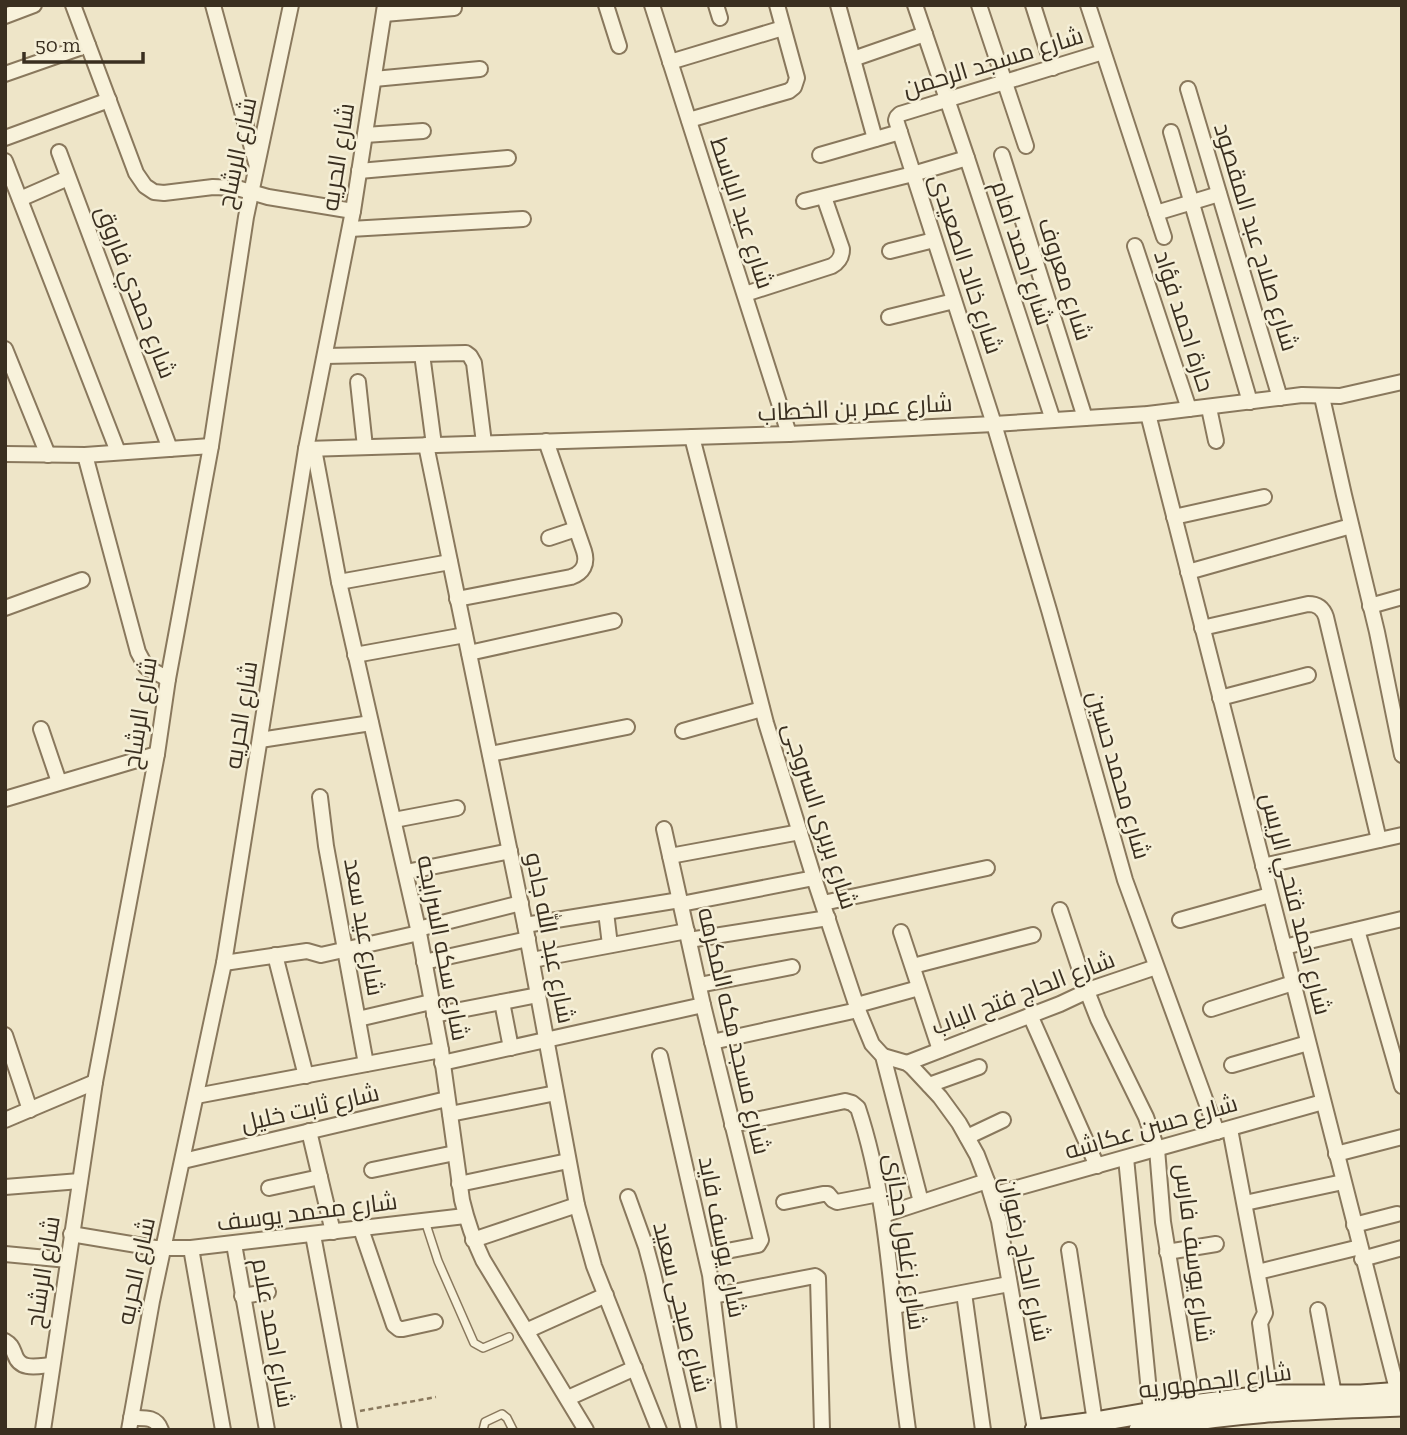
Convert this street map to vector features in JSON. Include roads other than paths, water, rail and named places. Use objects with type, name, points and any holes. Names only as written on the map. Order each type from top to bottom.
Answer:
[{"type":"main road","name":"شارع الجمهوريه","points":[[1035,1430],[1270,1395],[1334,1394],[1400,1399]]},
{"type":"main road","name":"شارع الجمهوريه","points":[[1139,1430],[1196,1419],[1400,1399]]},
{"type":"street","points":[[5,16],[34,5]]},
{"type":"street","points":[[73,5],[136,173],[145,187],[164,193],[213,187],[237,188],[268,197],[347,209]]},
{"type":"street","points":[[214,5],[256,165]]},
{"type":"street","name":"شارع الرشاح","points":[[43,1430],[95,1083],[211,446],[250,192],[291,5]]},
{"type":"street","points":[[606,5],[619,46]]},
{"type":"street","name":"شارع عبد الباسط","points":[[652,5],[789,434]]},
{"type":"street","points":[[689,120],[789,91],[794,87],[797,78],[776,5]]},
{"type":"street","points":[[838,5],[875,139]]},
{"type":"street","name":"شارع احمد امام","points":[[915,5],[1053,420]]},
{"type":"street","points":[[979,5],[1026,146]]},
{"type":"street","points":[[1032,5],[1053,68]]},
{"type":"street","points":[[1088,5],[1164,237]]},
{"type":"street","points":[[384,10],[454,8]]},
{"type":"street","name":"شارع الحريه","points":[[130,1424],[160,1249],[183,1161],[224,963],[325,356],[350,229],[347,209],[359,171],[384,10]]},
{"type":"street","points":[[670,62],[783,29]]},
{"type":"street","points":[[853,60],[925,34]]},
{"type":"street","points":[[5,74],[88,45]]},
{"type":"street","name":"شارع مسجد الرحمن","points":[[897,117],[1103,52]]},
{"type":"street","points":[[373,79],[480,69]]},
{"type":"street","name":"شارع صلاح عبد المقصود","points":[[1188,89],[1280,398]]},
{"type":"street","points":[[5,138],[109,100]]},
{"type":"street","name":"شارع خالد الصعيدى","points":[[897,117],[994,424]]},
{"type":"street","points":[[365,135],[423,131]]},
{"type":"street","points":[[820,155],[900,132]]},
{"type":"street","points":[[1171,132],[1250,402]]},
{"type":"street","name":"شارع حمدي فاروق","points":[[59,152],[170,449]]},
{"type":"street","name":"شارع معروف","points":[[1002,155],[1085,418]]},
{"type":"street","points":[[359,171],[508,158]]},
{"type":"street","points":[[804,201],[967,158]]},
{"type":"street","points":[[5,161],[118,452]]},
{"type":"street","points":[[20,199],[68,178]]},
{"type":"street","points":[[1156,212],[1219,194]]},
{"type":"street","points":[[744,294],[832,266],[839,261],[842,248],[824,197]]},
{"type":"street","points":[[350,229],[523,219]]},
{"type":"street","points":[[890,251],[934,240]]},
{"type":"street","name":"حارة احمد فؤاد","points":[[1135,246],[1189,410]]},
{"type":"street","points":[[889,317],[954,301]]},
{"type":"street","points":[[5,349],[48,455]]},
{"type":"street","points":[[325,356],[461,352],[470,356],[474,363],[484,443]]},
{"type":"street","name":"شارع عبد الله جادو","points":[[422,354],[430,445],[450,562],[521,903],[577,1205],[588,1246],[659,1430]]},
{"type":"street","points":[[358,382],[365,447]]},
{"type":"street","name":"شارع عمر بن الخطاب","points":[[310,449],[789,434],[994,424],[1148,414],[1302,395],[1340,396],[1402,382]]},
{"type":"street","points":[[1322,397],[1402,755]]},
{"type":"street","points":[[1209,408],[1216,441]]},
{"type":"street","name":"شارع احمد فتحي الريس","points":[[1148,414],[1400,1399]]},
{"type":"street","name":"شارع محمد حسين","points":[[994,424],[1137,917],[1224,1130],[1245,1203],[1265,1313],[1260,1323],[1270,1395]]},
{"type":"street","name":"شارع بربرى السروجى","points":[[692,437],[762,709],[857,1008],[872,1044],[883,1056],[921,1202]]},
{"type":"street","points":[[457,600],[576,575],[584,568],[586,557],[546,441]]},
{"type":"street","points":[[5,454],[85,455],[211,446]]},
{"type":"street","name":"شارع سكه السرايجه","points":[[310,449],[418,931],[441,1056],[465,1216],[483,1260],[586,1430]]},
{"type":"street","points":[[85,455],[138,652],[146,667],[168,679]]},
{"type":"street","points":[[1174,517],[1264,497]]},
{"type":"street","points":[[1188,572],[1351,526]]},
{"type":"street","points":[[549,538],[576,529]]},
{"type":"street","points":[[339,582],[450,562]]},
{"type":"street","points":[[5,608],[82,580]]},
{"type":"street","points":[[1370,606],[1402,597]]},
{"type":"street","points":[[1202,628],[1308,604],[1322,609],[1379,840]]},
{"type":"street","points":[[468,653],[614,621]]},
{"type":"street","points":[[355,655],[464,635]]},
{"type":"street","points":[[1220,698],[1308,675]]},
{"type":"street","points":[[683,731],[762,709]]},
{"type":"street","points":[[260,740],[371,723]]},
{"type":"street","points":[[490,754],[627,727]]},
{"type":"street","points":[[41,729],[59,782]]},
{"type":"street","points":[[5,799],[156,754]]},
{"type":"street","name":"شارع عيد سعد","points":[[320,797],[328,859],[366,1064]]},
{"type":"street","points":[[394,820],[457,808]]},
{"type":"street","name":"شارع مسجد مكه المكرمه","points":[[664,829],[760,1243],[706,1255]]},
{"type":"street","points":[[670,856],[800,832]]},
{"type":"street","points":[[1263,866],[1402,835]]},
{"type":"street","points":[[406,872],[510,851]]},
{"type":"street","points":[[532,960],[610,945],[688,936],[825,910],[987,868]]},
{"type":"street","points":[[424,962],[606,912],[814,878]]},
{"type":"street","points":[[1180,920],[1270,895]]},
{"type":"street","points":[[224,963],[307,951],[321,955],[521,903]]},
{"type":"street","name":"شارع يوسف فارس","points":[[1060,910],[1098,1020],[1146,1117],[1157,1149],[1167,1252],[1193,1405]]},
{"type":"street","points":[[606,912],[610,945]]},
{"type":"street","points":[[1283,947],[1402,919]]},
{"type":"street","points":[[1357,930],[1402,1086]]},
{"type":"street","points":[[901,932],[940,1050]]},
{"type":"street","points":[[913,967],[1033,935]]},
{"type":"street","points":[[275,955],[306,1076]]},
{"type":"street","points":[[699,985],[792,967]]},
{"type":"street","name":"شارع الحاج فتح الباب","points":[[906,1063],[1087,991],[1156,967]]},
{"type":"street","points":[[1211,1009],[1293,984]]},
{"type":"street","points":[[712,1042],[857,1008],[919,988]]},
{"type":"street","points":[[358,1019],[433,1008],[502,1002],[538,995]]},
{"type":"street","points":[[502,1002],[511,1048]]},
{"type":"street","points":[[196,1096],[366,1064],[511,1048],[703,1005]]},
{"type":"street","points":[[1030,1015],[1097,1166]]},
{"type":"street","points":[[5,1035],[30,1110]]},
{"type":"street","points":[[1232,1065],[1308,1043]]},
{"type":"street","name":"شارع يوسف فايد","points":[[660,1056],[706,1255],[729,1430]]},
{"type":"street","name":"شارع الحاج رضوان","points":[[883,1056],[906,1063],[950,1110],[967,1137],[990,1188],[999,1220],[1035,1430]]},
{"type":"street","points":[[929,1085],[979,1068]]},
{"type":"street","points":[[5,1120],[95,1083]]},
{"type":"street","name":"شارع ثابت خليل","points":[[183,1161],[309,1131],[449,1106],[556,1093]]},
{"type":"street","name":"شارع زغلول حجازى","points":[[732,1125],[845,1101],[858,1108],[879,1194],[890,1260],[908,1430]]},
{"type":"street","name":"شارع حسن عكاشه","points":[[883,1215],[921,1202],[1097,1166],[1323,1102]]},
{"type":"street","points":[[967,1137],[1003,1120]]},
{"type":"street","points":[[309,1131],[332,1233]]},
{"type":"street","points":[[1336,1154],[1402,1137]]},
{"type":"street","points":[[372,1170],[455,1153]]},
{"type":"street","points":[[1126,1158],[1151,1412]]},
{"type":"street","points":[[459,1184],[568,1161]]},
{"type":"street","points":[[269,1188],[320,1177]]},
{"type":"street","points":[[5,1187],[80,1181]]},
{"type":"street","points":[[1245,1203],[1343,1182]]},
{"type":"street","points":[[785,1202],[823,1194],[828,1194],[837,1202],[879,1194]]},
{"type":"street","name":"شارع صبحى سعيد","points":[[628,1197],[650,1260],[689,1430]]},
{"type":"street","points":[[473,1240],[577,1205]]},
{"type":"street","points":[[1354,1225],[1397,1214]]},
{"type":"street","name":"شارع محمد يوسف","points":[[71,1234],[160,1249],[191,1248],[465,1216]]},
{"type":"street","points":[[361,1229],[394,1325],[403,1329],[435,1322]]},
{"type":"street","points":[[313,1235],[350,1430]]},
{"type":"street","name":"شارع احمد علام","points":[[234,1244],[267,1430]]},
{"type":"street","points":[[1167,1252],[1216,1244]]},
{"type":"street","points":[[191,1248],[223,1430]]},
{"type":"street","points":[[1258,1272],[1402,1248]]},
{"type":"street","points":[[1069,1250],[1095,1422]]},
{"type":"street","points":[[5,1254],[68,1260]]},
{"type":"street","points":[[713,1296],[815,1276],[818,1278],[822,1430]]},
{"type":"street","points":[[894,1306],[1009,1284]]},
{"type":"street","points":[[242,1296],[268,1292]]},
{"type":"street","points":[[964,1293],[983,1430]]},
{"type":"street","points":[[526,1331],[606,1295]]},
{"type":"street","points":[[1318,1310],[1334,1394]]},
{"type":"street","points":[[5,1341],[12,1346],[21,1364],[51,1365]]},
{"type":"street","points":[[568,1398],[635,1368]]},
{"type":"street","points":[[130,1424],[153,1419],[161,1430]]},
{"type":"lane","points":[[425,1221],[438,1261],[474,1343],[483,1348],[509,1337]]},
{"type":"lane","points":[[483,1430],[485,1422],[502,1414],[513,1430]]}]
